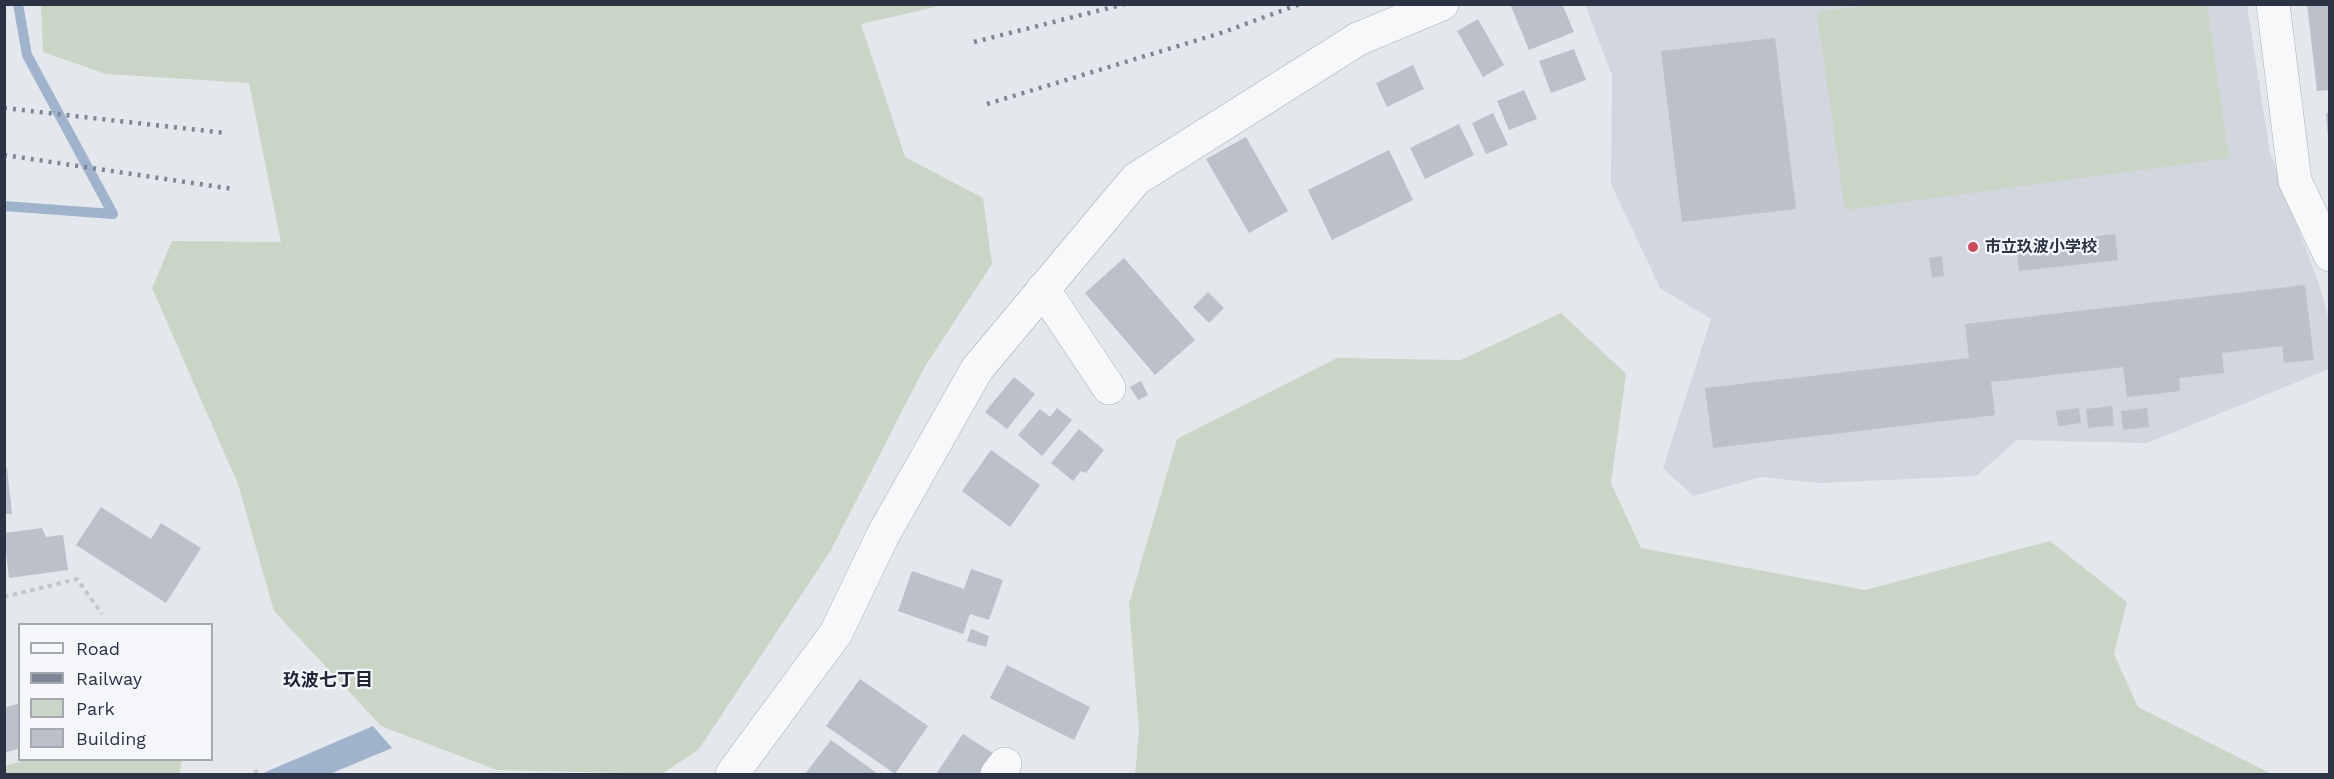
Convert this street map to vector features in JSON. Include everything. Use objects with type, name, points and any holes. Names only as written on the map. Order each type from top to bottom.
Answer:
[{"type":"street","points":[[732,774],[836,633],[883,535],[977,369],[1136,179],[1358,39],[1442,4]]},
{"type":"street","points":[[2273,4],[2295,181],[2330,255]]},
{"type":"street","points":[[1043,289],[1109,388]]},
{"type":"path","points":[[4,597],[77,579],[102,614]]},
{"type":"shaded area","name":"市立玖波小学校","points":[[1585,5],[2247,5],[2270,153],[2318,281],[2329,320],[2329,369],[2147,443],[2017,440],[1976,476],[1819,483],[1761,477],[1693,496],[1663,468],[1711,319],[1660,288],[1611,184],[1612,75]]},
{"type":"green space","points":[[41,5],[944,5],[861,24],[905,157],[983,198],[992,264],[924,368],[831,550],[699,749],[662,774],[497,770],[381,726],[274,611],[238,484],[152,288],[172,241],[281,242],[249,83],[106,74],[43,52]]},
{"type":"green space","points":[[1870,5],[2207,5],[2229,158],[1845,210],[1817,12]]},
{"type":"green space","points":[[1561,313],[1626,374],[1611,483],[1641,548],[1865,590],[2050,541],[2127,602],[2114,654],[2138,707],[2272,774],[1135,774],[1139,730],[1129,604],[1177,439],[1337,358],[1461,360]]},
{"type":"green space","points":[[22,761],[182,761],[179,774],[5,774],[5,766]]},
{"type":"water","points":[[373,726],[392,748],[330,774],[261,774]]},
{"type":"building","points":[[1515,4],[1562,4],[1574,32],[1529,50],[1511,6]]},
{"type":"building","points":[[2307,4],[2330,4],[2330,90],[2317,91]]},
{"type":"building","points":[[1478,19],[1504,65],[1483,77],[1457,31]]},
{"type":"building","points":[[1775,38],[1796,209],[1682,222],[1661,51]]},
{"type":"building","points":[[1574,49],[1586,80],[1551,93],[1539,61]]},
{"type":"building","points":[[1413,65],[1424,89],[1387,107],[1376,83]]},
{"type":"building","points":[[1524,90],[1537,119],[1509,130],[1497,101]]},
{"type":"building","points":[[1493,113],[1508,145],[1486,154],[1472,123]]},
{"type":"building","points":[[2326,113],[2330,113],[2330,136],[2328,136]]},
{"type":"building","points":[[1459,124],[1474,155],[1425,179],[1410,148]]},
{"type":"building","points":[[1246,137],[1288,211],[1249,233],[1206,159]]},
{"type":"building","points":[[1389,150],[1413,200],[1332,240],[1308,190]]},
{"type":"building","points":[[2115,234],[2118,260],[2019,271],[2016,246]]},
{"type":"building","points":[[1942,256],[1944,276],[1932,277],[1929,258]]},
{"type":"building","points":[[1124,258],[1195,340],[1155,375],[1085,293]]},
{"type":"building","points":[[2305,285],[2314,360],[2284,363],[2282,346],[2222,353],[2224,373],[2179,378],[2180,391],[2127,397],[2123,367],[1991,382],[1995,415],[1713,448],[1705,388],[1969,358],[1965,324]]},
{"type":"building","points":[[1208,292],[1224,308],[1209,323],[1193,307]]},
{"type":"building","points":[[1014,377],[1035,394],[1007,429],[985,412]]},
{"type":"building","points":[[1141,381],[1148,395],[1138,400],[1130,387]]},
{"type":"building","points":[[2112,406],[2114,425],[2088,428],[2086,409]]},
{"type":"building","points":[[1057,408],[1072,420],[1042,456],[1018,435],[1040,409],[1050,417]]},
{"type":"building","points":[[2079,408],[2081,423],[2058,426],[2056,411]]},
{"type":"building","points":[[2147,408],[2149,427],[2123,430],[2121,411]]},
{"type":"building","points":[[1079,429],[1104,450],[1086,473],[1081,471],[1073,481],[1051,463]]},
{"type":"building","points":[[991,450],[1040,485],[1010,527],[962,491]]},
{"type":"building","points":[[4,468],[7,468],[12,514],[4,514]]},
{"type":"building","points":[[101,507],[151,539],[161,523],[201,548],[166,603],[76,545]]},
{"type":"building","points":[[42,528],[46,537],[63,535],[68,570],[9,578],[4,533]]},
{"type":"building","points":[[971,569],[1003,580],[989,620],[970,614],[963,634],[898,611],[912,571],[964,589]]},
{"type":"building","points":[[971,629],[989,636],[986,647],[967,641]]},
{"type":"building","points":[[1007,665],[1090,707],[1074,740],[990,698]]},
{"type":"building","points":[[860,679],[928,726],[895,774],[826,726]]},
{"type":"building","points":[[18,704],[18,749],[4,753],[4,708]]},
{"type":"building","points":[[963,734],[999,757],[987,774],[936,774]]},
{"type":"building","points":[[831,740],[878,774],[805,774]]},
{"type":"waterway","points":[[4,206],[113,214],[27,55],[18,4]]},
{"type":"railway","points":[[974,42],[1125,4]]},
{"type":"railway","points":[[987,104],[1221,33],[1300,4]]},
{"type":"railway","points":[[4,108],[225,133]]},
{"type":"railway","points":[[4,155],[233,189]]},
{"type":"place","name":"市立玖波小学校","points":[[1973,247]]},
{"type":"district","name":"玖波七丁目","points":[[328,681]]}]
